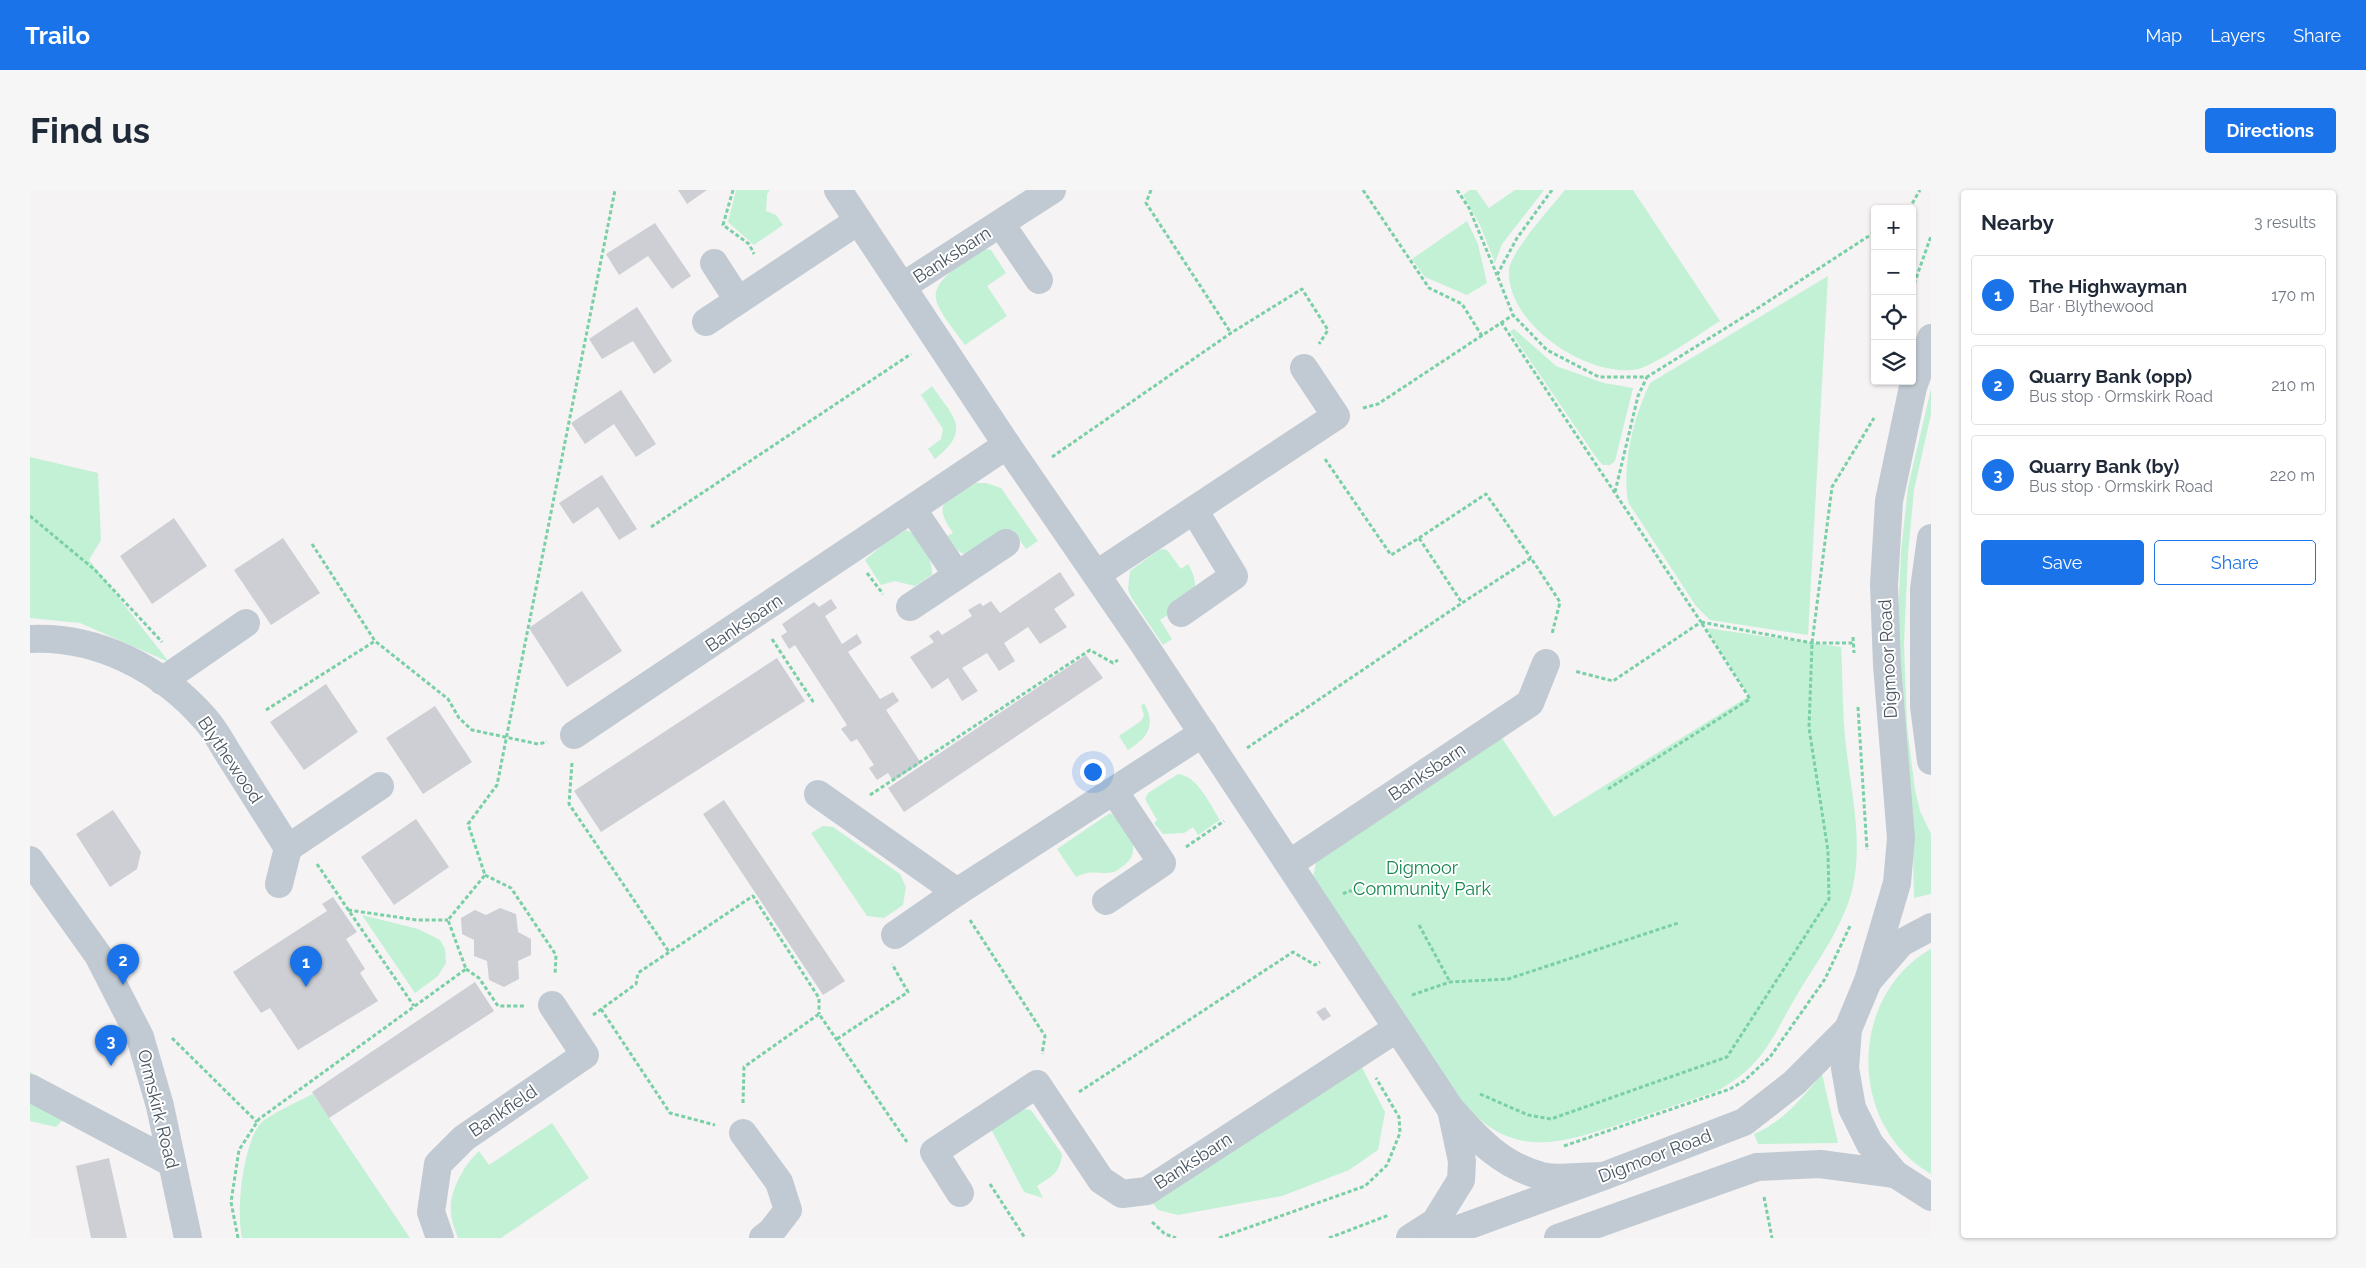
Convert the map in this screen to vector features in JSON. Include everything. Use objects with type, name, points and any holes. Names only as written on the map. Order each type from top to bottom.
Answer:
[{"type":"street","name":"Banksbarn","points":[[838,190],[1007,446],[1097,574],[1450,1108],[1474,1136],[1505,1161],[1543,1176],[1604,1176]]},
{"type":"street","name":"Banksbarn","points":[[903,286],[1052,190]]},
{"type":"street","points":[[706,322],[858,221]]},
{"type":"street","name":"Banksbarn","points":[[1001,224],[1038,280]]},
{"type":"street","points":[[714,263],[738,300]]},
{"type":"street","name":"Digmoor Road","points":[[1868,982],[1897,883],[1901,838],[1887,664],[1884,585],[1889,501],[1913,387],[1931,338]]},
{"type":"street","points":[[1097,574],[1336,416],[1304,368]]},
{"type":"street","name":"Banksbarn","points":[[574,736],[1007,446]]},
{"type":"street","points":[[913,510],[957,576]]},
{"type":"street","points":[[1181,614],[1234,576],[1194,510]]},
{"type":"street","name":"Digmoor Road","points":[[1931,538],[1924,589],[1924,706],[1931,761]]},
{"type":"street","points":[[910,608],[1006,543]]},
{"type":"street","points":[[162,682],[246,623]]},
{"type":"street","name":"Blythewood","points":[[30,639],[55,638],[94,645],[137,663],[162,682],[206,720],[294,844]]},
{"type":"street","name":"Banksbarn","points":[[1289,864],[1530,703],[1546,663]]},
{"type":"street","points":[[895,935],[957,892],[1203,733]]},
{"type":"street","points":[[279,884],[294,844],[380,786]]},
{"type":"street","points":[[1106,901],[1162,862],[1114,791]]},
{"type":"street","points":[[818,794],[842,813],[957,892]]},
{"type":"street","name":"Ormskirk Road","points":[[30,860],[98,955],[140,1037],[160,1106],[188,1238]]},
{"type":"street","points":[[1931,926],[1901,943],[1868,982],[1848,1029],[1845,1068],[1852,1108],[1870,1144],[1896,1174],[1931,1197]]},
{"type":"street","name":"Bankfield","points":[[440,1238],[431,1212],[438,1164],[464,1138],[585,1055],[552,1005]]},
{"type":"street","name":"Banksbarn","points":[[1037,1084],[1101,1180],[1122,1194],[1147,1191],[1396,1029]]},
{"type":"street","name":"Digmoor Road","points":[[1434,1238],[1604,1176],[1744,1122],[1794,1082],[1848,1029]]},
{"type":"street","points":[[960,1193],[934,1152],[1037,1084]]},
{"type":"street","points":[[30,1088],[172,1163]]},
{"type":"street","name":"Banksbarn","points":[[1410,1238],[1435,1222],[1461,1180],[1462,1161],[1450,1108]]},
{"type":"street","points":[[743,1133],[779,1182],[788,1210],[771,1232],[763,1238]]},
{"type":"street","points":[[1558,1238],[1757,1167],[1820,1164],[1896,1174]]},
{"type":"path","points":[[448,920],[466,969],[479,978],[498,1006],[552,1005],[556,955],[511,888],[486,875],[468,824],[497,785],[615,190]]},
{"type":"path","points":[[733,190],[723,225],[748,244],[769,279]]},
{"type":"path","points":[[1151,190],[1146,203],[1231,333]]},
{"type":"path","points":[[1363,190],[1429,288],[1462,304],[1482,336]]},
{"type":"path","points":[[1457,190],[1469,208],[1513,315],[1547,350],[1599,378],[1647,377],[1871,235]]},
{"type":"path","points":[[1497,275],[1517,238],[1552,190]]},
{"type":"path","points":[[1911,205],[1920,190]]},
{"type":"path","points":[[1916,279],[1931,236]]},
{"type":"path","points":[[1027,474],[1231,333],[1302,288],[1328,330],[1304,368]]},
{"type":"path","points":[[1336,416],[1378,404],[1513,315]]},
{"type":"path","points":[[1501,322],[1701,622],[1750,699],[1608,789]]},
{"type":"path","points":[[651,527],[935,338]]},
{"type":"path","points":[[1614,492],[1638,396],[1647,377]]},
{"type":"path","points":[[1528,1115],[1551,1119],[1727,1057],[1829,899],[1828,851],[1809,728],[1812,643],[1832,487],[1878,412],[1876,422]]},
{"type":"path","points":[[1300,440],[1321,452],[1391,555],[1486,494],[1560,602],[1546,663],[1613,681],[1701,622],[1812,643],[1853,643]]},
{"type":"path","points":[[30,516],[95,570],[184,666]]},
{"type":"path","points":[[1419,538],[1462,603]]},
{"type":"path","points":[[312,544],[375,641],[448,699],[459,718],[472,730],[506,739],[538,744],[574,736],[569,804],[669,952]]},
{"type":"path","points":[[852,550],[877,589],[891,602],[910,608]]},
{"type":"path","points":[[1223,764],[1531,558]]},
{"type":"path","points":[[756,615],[814,703]]},
{"type":"path","points":[[1854,633],[1854,663]]},
{"type":"path","points":[[266,710],[375,641]]},
{"type":"path","points":[[842,813],[1090,650],[1113,663],[1143,643]]},
{"type":"path","points":[[1857,702],[1868,851]]},
{"type":"path","points":[[1162,862],[1250,804]]},
{"type":"path","points":[[294,844],[348,910],[414,1006]]},
{"type":"path","points":[[348,910],[417,920],[448,920],[486,875]]},
{"type":"path","points":[[957,892],[968,918],[1045,1036],[1037,1084]]},
{"type":"path","points":[[570,1031],[636,984],[638,973],[753,896],[819,998],[819,1014],[911,1148],[934,1152]]},
{"type":"path","points":[[1562,1146],[1730,1089],[1744,1081],[1770,1057],[1825,979],[1853,921]]},
{"type":"path","points":[[1408,997],[1450,982],[1508,979],[1678,923]]},
{"type":"path","points":[[1419,925],[1450,982]]},
{"type":"path","points":[[837,1039],[908,992],[888,957],[895,935]]},
{"type":"path","points":[[1053,1108],[1293,952],[1315,965],[1344,948]]},
{"type":"path","points":[[238,1238],[231,1202],[239,1150],[259,1119],[466,969]]},
{"type":"path","points":[[601,1009],[670,1113],[743,1133],[744,1066],[819,1014]]},
{"type":"path","points":[[168,1034],[257,1122]]},
{"type":"path","points":[[1219,1238],[1365,1186],[1388,1165],[1400,1133],[1399,1117],[1360,1052]]},
{"type":"path","points":[[990,1182],[1025,1238]]},
{"type":"path","points":[[1763,1188],[1772,1238]]},
{"type":"path","points":[[1329,1238],[1393,1213]]},
{"type":"green space","points":[[736,190],[770,190],[767,194],[766,211],[776,215],[783,225],[754,245],[728,222]]},
{"type":"green space","points":[[1470,190],[1476,190],[1489,208],[1515,190],[1544,190],[1502,244],[1495,263],[1480,225],[1463,195]]},
{"type":"green space","points":[[1565,190],[1633,190],[1720,321],[1667,355],[1638,369],[1618,370],[1597,365],[1575,357],[1554,344],[1536,328],[1521,310],[1512,291],[1509,271],[1516,253],[1524,241]]},
{"type":"green space","points":[[1467,221],[1478,244],[1487,283],[1467,295],[1425,277],[1412,259]]},
{"type":"green space","points":[[985,249],[991,250],[1006,273],[987,286],[1007,316],[965,345],[940,310],[937,304],[936,291],[946,276],[953,270],[970,257]]},
{"type":"green space","points":[[1828,276],[1808,635],[1710,620],[1696,606],[1628,502],[1628,456],[1630,441],[1639,411],[1650,383]]},
{"type":"green space","points":[[1514,329],[1556,366],[1604,383],[1633,388],[1615,461],[1610,465],[1603,465],[1598,460],[1510,331]]},
{"type":"green space","points":[[932,386],[956,424],[953,440],[935,459],[928,449],[941,439],[943,429],[921,395]]},
{"type":"green space","points":[[1931,389],[1931,414],[1914,490],[1908,554],[1904,644],[1907,726],[1915,790],[1920,811],[1931,834],[1931,894],[1914,898],[1913,849],[1897,641],[1901,552],[1908,487]]},
{"type":"green space","points":[[30,457],[98,473],[101,540],[89,560],[169,662],[80,623],[30,618]]},
{"type":"green space","points":[[976,483],[986,483],[1001,488],[1038,541],[1026,549],[1013,530],[979,551],[966,554],[958,551],[947,536],[953,533],[944,518],[943,506],[945,502]]},
{"type":"green space","points":[[906,530],[917,537],[925,548],[932,569],[932,575],[915,586],[895,581],[881,585],[865,560],[886,542]]},
{"type":"green space","points":[[1164,549],[1168,551],[1181,569],[1188,564],[1195,584],[1194,592],[1185,604],[1160,620],[1172,639],[1163,645],[1131,597],[1128,589],[1130,571],[1159,550]]},
{"type":"green space","name":"Digmoor Community Park","points":[[1706,628],[1841,647],[1843,709],[1857,851],[1856,869],[1849,901],[1836,931],[1771,1041],[1755,1062],[1732,1082],[1717,1091],[1598,1131],[1554,1141],[1534,1142],[1514,1139],[1495,1130],[1476,1116],[1457,1096],[1313,877],[1316,863],[1323,852],[1500,735],[1554,817],[1749,696]]},
{"type":"green space","points":[[1144,703],[1150,718],[1148,731],[1140,741],[1128,750],[1119,736],[1141,721],[1144,715],[1141,706]]},
{"type":"green space","points":[[1178,774],[1192,780],[1197,785],[1208,799],[1220,820],[1198,835],[1193,827],[1184,833],[1163,834],[1154,823],[1157,820],[1145,799],[1148,793]]},
{"type":"green space","points":[[1110,813],[1122,824],[1131,838],[1133,853],[1130,860],[1114,872],[1087,873],[1076,877],[1057,849]]},
{"type":"green space","points":[[823,826],[833,827],[900,874],[906,887],[903,905],[884,918],[867,916],[811,833]]},
{"type":"green space","points":[[362,915],[418,929],[440,940],[445,949],[446,963],[438,976],[415,993]]},
{"type":"green space","points":[[1931,949],[1931,1174],[1903,1152],[1884,1125],[1872,1094],[1868,1061],[1872,1028],[1884,997],[1904,970]]},
{"type":"green space","points":[[1359,1062],[1385,1112],[1378,1150],[1349,1170],[1282,1196],[1178,1215],[1158,1210],[1148,1196]]},
{"type":"green space","points":[[30,1072],[80,1101],[56,1127],[30,1121]]},
{"type":"green space","points":[[1822,1074],[1838,1143],[1758,1144],[1754,1134],[1765,1129],[1783,1116],[1799,1101]]},
{"type":"green space","points":[[313,1094],[410,1238],[242,1238],[240,1212],[242,1180],[253,1135],[259,1125],[268,1117]]},
{"type":"green space","points":[[1015,1110],[1031,1110],[1062,1154],[1057,1170],[1037,1186],[1043,1198],[1024,1192],[990,1127]]},
{"type":"green space","points":[[552,1123],[589,1178],[501,1238],[458,1238],[453,1225],[451,1203],[459,1178],[474,1156],[479,1151],[489,1165]]},
{"type":"building","points":[[678,190],[707,190],[687,204]]},
{"type":"building","points":[[655,223],[691,276],[672,289],[648,256],[619,275],[606,254]]},
{"type":"building","points":[[637,307],[672,361],[654,374],[633,341],[602,359],[589,339]]},
{"type":"building","points":[[621,390],[656,444],[636,457],[614,424],[585,444],[571,423]]},
{"type":"building","points":[[602,475],[637,529],[619,540],[598,507],[573,524],[559,503]]},
{"type":"building","points":[[174,518],[207,566],[152,604],[120,556]]},
{"type":"building","points":[[283,538],[320,593],[271,625],[234,570]]},
{"type":"building","points":[[1060,572],[1075,595],[1054,609],[1067,627],[1040,644],[1028,627],[1004,643],[1015,661],[999,671],[987,653],[962,668],[978,691],[962,701],[948,678],[932,689],[910,657],[934,642],[929,636],[938,630],[942,635],[972,616],[968,610],[980,603],[983,606],[991,601],[1000,613]]},
{"type":"building","points":[[582,591],[622,651],[567,687],[529,628]]},
{"type":"building","points":[[831,599],[837,608],[825,616],[842,644],[857,634],[862,643],[848,652],[880,699],[893,692],[899,701],[886,710],[921,763],[893,781],[888,773],[877,780],[869,768],[874,765],[857,739],[851,742],[841,729],[847,725],[795,645],[789,649],[781,636],[787,632],[782,624],[814,602],[819,607]]},
{"type":"building","points":[[1086,655],[1103,678],[904,812],[888,788]]},
{"type":"building","points":[[777,658],[805,701],[601,832],[574,791]]},
{"type":"building","points":[[326,684],[358,732],[304,770],[270,722]]},
{"type":"building","points":[[435,706],[472,762],[423,794],[386,738]]},
{"type":"building","points":[[724,800],[845,981],[823,995],[703,814]]},
{"type":"building","points":[[113,810],[141,852],[137,869],[110,887],[76,834]]},
{"type":"building","points":[[416,819],[449,867],[394,905],[361,857]]},
{"type":"building","points":[[333,897],[357,932],[346,939],[365,969],[360,973],[378,1001],[298,1050],[270,1008],[261,1013],[233,972],[327,911],[322,904]]},
{"type":"building","points":[[500,908],[516,914],[518,932],[531,939],[531,955],[518,961],[519,979],[504,987],[489,980],[487,961],[474,956],[474,940],[462,934],[461,918],[475,910],[486,915]]},
{"type":"building","points":[[475,982],[494,1011],[329,1118],[312,1092]]},
{"type":"building","points":[[1325,1007],[1331,1016],[1323,1021],[1316,1012]]},
{"type":"building","points":[[109,1158],[127,1238],[91,1238],[76,1166]]},
{"type":"place","name":"Quarry Bank (opp)","points":[[123,985]]},
{"type":"place","name":"The Highwayman","points":[[306,987]]},
{"type":"place","name":"Quarry Bank (by)","points":[[111,1066]]}]
